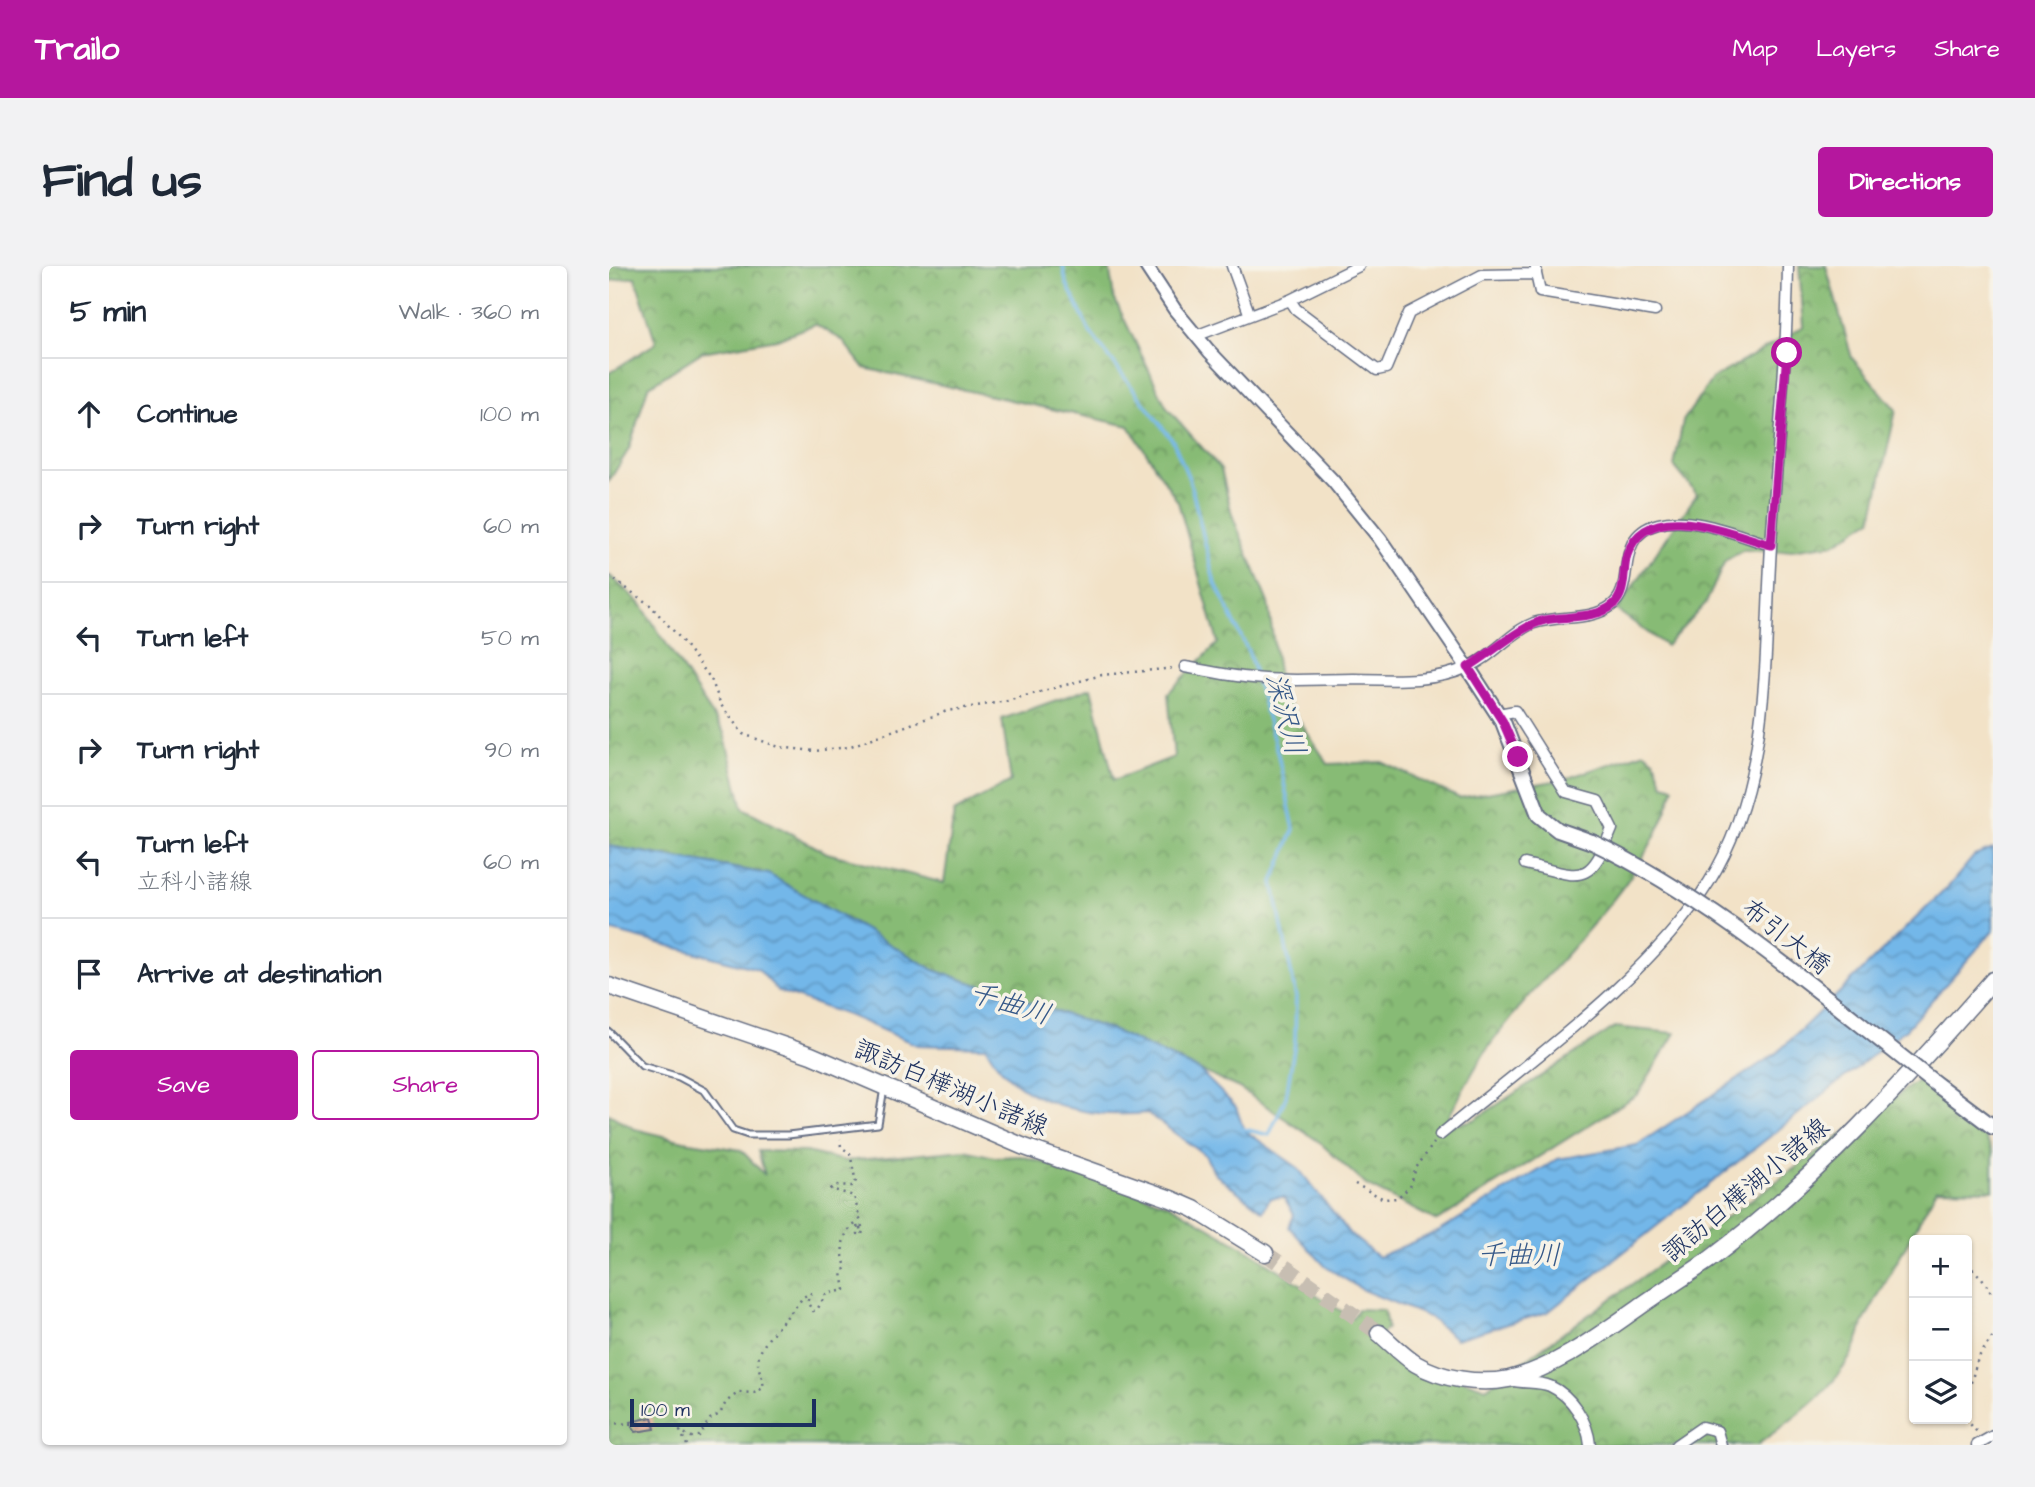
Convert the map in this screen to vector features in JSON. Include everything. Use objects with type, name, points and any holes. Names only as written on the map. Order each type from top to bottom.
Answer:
[{"type":"main road","name":"布引大橋","points":[[1468,667],[1498,714],[1518,757],[1539,815],[1558,830],[1592,842],[1642,866],[1722,919],[1993,1127]]},
{"type":"main road","name":"諏訪白樺湖小諸線","points":[[1380,1333],[1414,1363],[1441,1375],[1469,1380],[1508,1379],[1541,1368],[1611,1327],[1710,1259],[1871,1115],[1993,980]]},
{"type":"main road","name":"諏訪白樺湖小諸線","points":[[609,986],[811,1055],[1022,1146],[1171,1199],[1194,1209],[1265,1253]]},
{"type":"street","points":[[1146,266],[1175,310],[1333,481],[1380,539],[1468,667]]},
{"type":"street","points":[[1231,266],[1249,313]]},
{"type":"street","points":[[1198,335],[1249,313],[1290,300],[1359,266]]},
{"type":"street","points":[[1440,1135],[1638,967],[1671,933],[1710,881],[1748,793],[1762,703],[1771,545],[1787,353],[1788,266]]},
{"type":"street","points":[[1290,300],[1296,309],[1377,370],[1386,369],[1409,313],[1482,275],[1536,270],[1540,292],[1655,311]]},
{"type":"street","points":[[1185,667],[1254,678],[1415,680],[1468,667],[1533,624],[1590,613],[1613,605],[1621,593],[1627,556],[1633,542],[1642,532],[1656,524],[1694,524],[1771,545]]},
{"type":"street","points":[[1498,714],[1515,711],[1566,792],[1598,801],[1612,829],[1599,861],[1590,871],[1577,876],[1525,864]]},
{"type":"street","points":[[1508,1379],[1523,1384],[1549,1386],[1572,1404],[1589,1430],[1590,1445]]},
{"type":"street","points":[[1676,1445],[1702,1427],[1717,1431],[1721,1445]]},
{"type":"lane","points":[[609,1031],[642,1066],[679,1077],[705,1091],[733,1130],[748,1135],[822,1133],[878,1124],[884,1088]]},
{"type":"path","points":[[609,576],[650,605],[679,637],[711,680],[721,705],[743,734],[779,747],[814,751],[848,747],[947,711],[1007,701],[1101,675],[1185,667]]},
{"type":"path","points":[[687,1445],[680,1431],[691,1437],[699,1436],[710,1419],[720,1414],[726,1402],[739,1392],[754,1394],[763,1388],[764,1381],[758,1368],[760,1351],[803,1297],[811,1293],[807,1302],[813,1311],[817,1310],[826,1294],[845,1290],[842,1273],[846,1267],[842,1251],[845,1232],[857,1223],[858,1234],[860,1228],[862,1234],[863,1231],[854,1196],[831,1189],[836,1185],[852,1186],[856,1183],[850,1153],[841,1147],[839,1135]]},
{"type":"path","points":[[1355,1184],[1384,1199],[1397,1198],[1410,1187],[1416,1168],[1440,1135]]},
{"type":"path","points":[[1972,1269],[1982,1278],[1993,1296]]},
{"type":"path","points":[[1972,1380],[1979,1357],[1993,1336]]},
{"type":"path","points":[[609,1423],[632,1424]]},
{"type":"path","points":[[1972,1424],[1988,1439]]},
{"type":"green space","points":[[609,266],[1109,266],[1114,298],[1167,408],[1221,469],[1232,515],[1268,603],[1281,693],[1328,764],[1382,762],[1459,798],[1565,779],[1645,752],[1654,760],[1663,784],[1674,787],[1661,824],[1642,859],[1593,924],[1488,1048],[1443,1127],[1474,1120],[1615,1027],[1675,1033],[1638,1094],[1437,1221],[1366,1185],[1318,1141],[1239,1088],[1114,1031],[934,970],[768,874],[609,846],[609,575],[640,603],[724,733],[743,808],[827,853],[944,883],[954,812],[1011,781],[1002,719],[1091,688],[1114,780],[1174,757],[1168,693],[1218,643],[1178,502],[1129,426],[864,368],[842,340],[815,324],[777,339],[702,352],[648,387],[629,449],[609,481],[609,373],[656,343],[635,277],[609,281]]},
{"type":"green space","points":[[1799,266],[1826,266],[1852,358],[1896,410],[1872,519],[1834,544],[1776,552],[1744,550],[1725,561],[1706,603],[1666,646],[1617,610],[1697,494],[1674,466],[1683,421],[1712,379],[1804,326]]},
{"type":"green space","points":[[1919,1080],[1983,1132],[1993,1153],[1993,1190],[1937,1189],[1912,1235],[1909,1235],[1909,1240],[1863,1323],[1848,1361],[1836,1378],[1807,1407],[1757,1445],[609,1445],[609,1114],[635,1129],[684,1141],[741,1150],[765,1175],[758,1151],[806,1152],[845,1161],[965,1150],[994,1157],[1021,1156],[1093,1177],[1168,1204],[1250,1251],[1352,1318],[1358,1309],[1384,1310],[1387,1328],[1380,1336],[1402,1359],[1486,1388]]},
{"type":"water","name":"千曲川","points":[[609,846],[768,874],[934,970],[1114,1031],[1199,1070],[1236,1107],[1244,1130],[1297,1167],[1350,1234],[1378,1257],[1437,1232],[1558,1159],[1637,1145],[1778,1052],[1949,886],[1974,856],[1993,849],[1993,931],[1907,1028],[1548,1312],[1456,1339],[1429,1317],[1363,1290],[1326,1267],[1289,1227],[1294,1215],[1284,1197],[1270,1198],[1263,1211],[1215,1174],[1205,1155],[1147,1113],[1100,1113],[1055,1104],[1034,1095],[1015,1082],[999,1066],[986,1047],[917,1045],[852,1017],[778,991],[758,969],[609,930]]},
{"type":"building","points":[[652,1417],[655,1429],[636,1432],[633,1428],[631,1422]]},
{"type":"waterway","name":"深沢川","points":[[1063,266],[1066,282],[1090,332],[1173,441],[1190,481],[1214,580],[1249,653],[1278,755],[1294,829],[1273,882],[1296,997],[1295,1042],[1286,1097],[1269,1135],[1239,1128]]},
{"type":"tunnel","points":[[1265,1253],[1379,1333]]},
{"type":"route","points":[[1518,757],[1503,722],[1468,667],[1500,648],[1523,628],[1545,620],[1603,610],[1613,605],[1621,593],[1627,556],[1633,542],[1642,532],[1656,524],[1694,524],[1771,545],[1787,353]]}]
